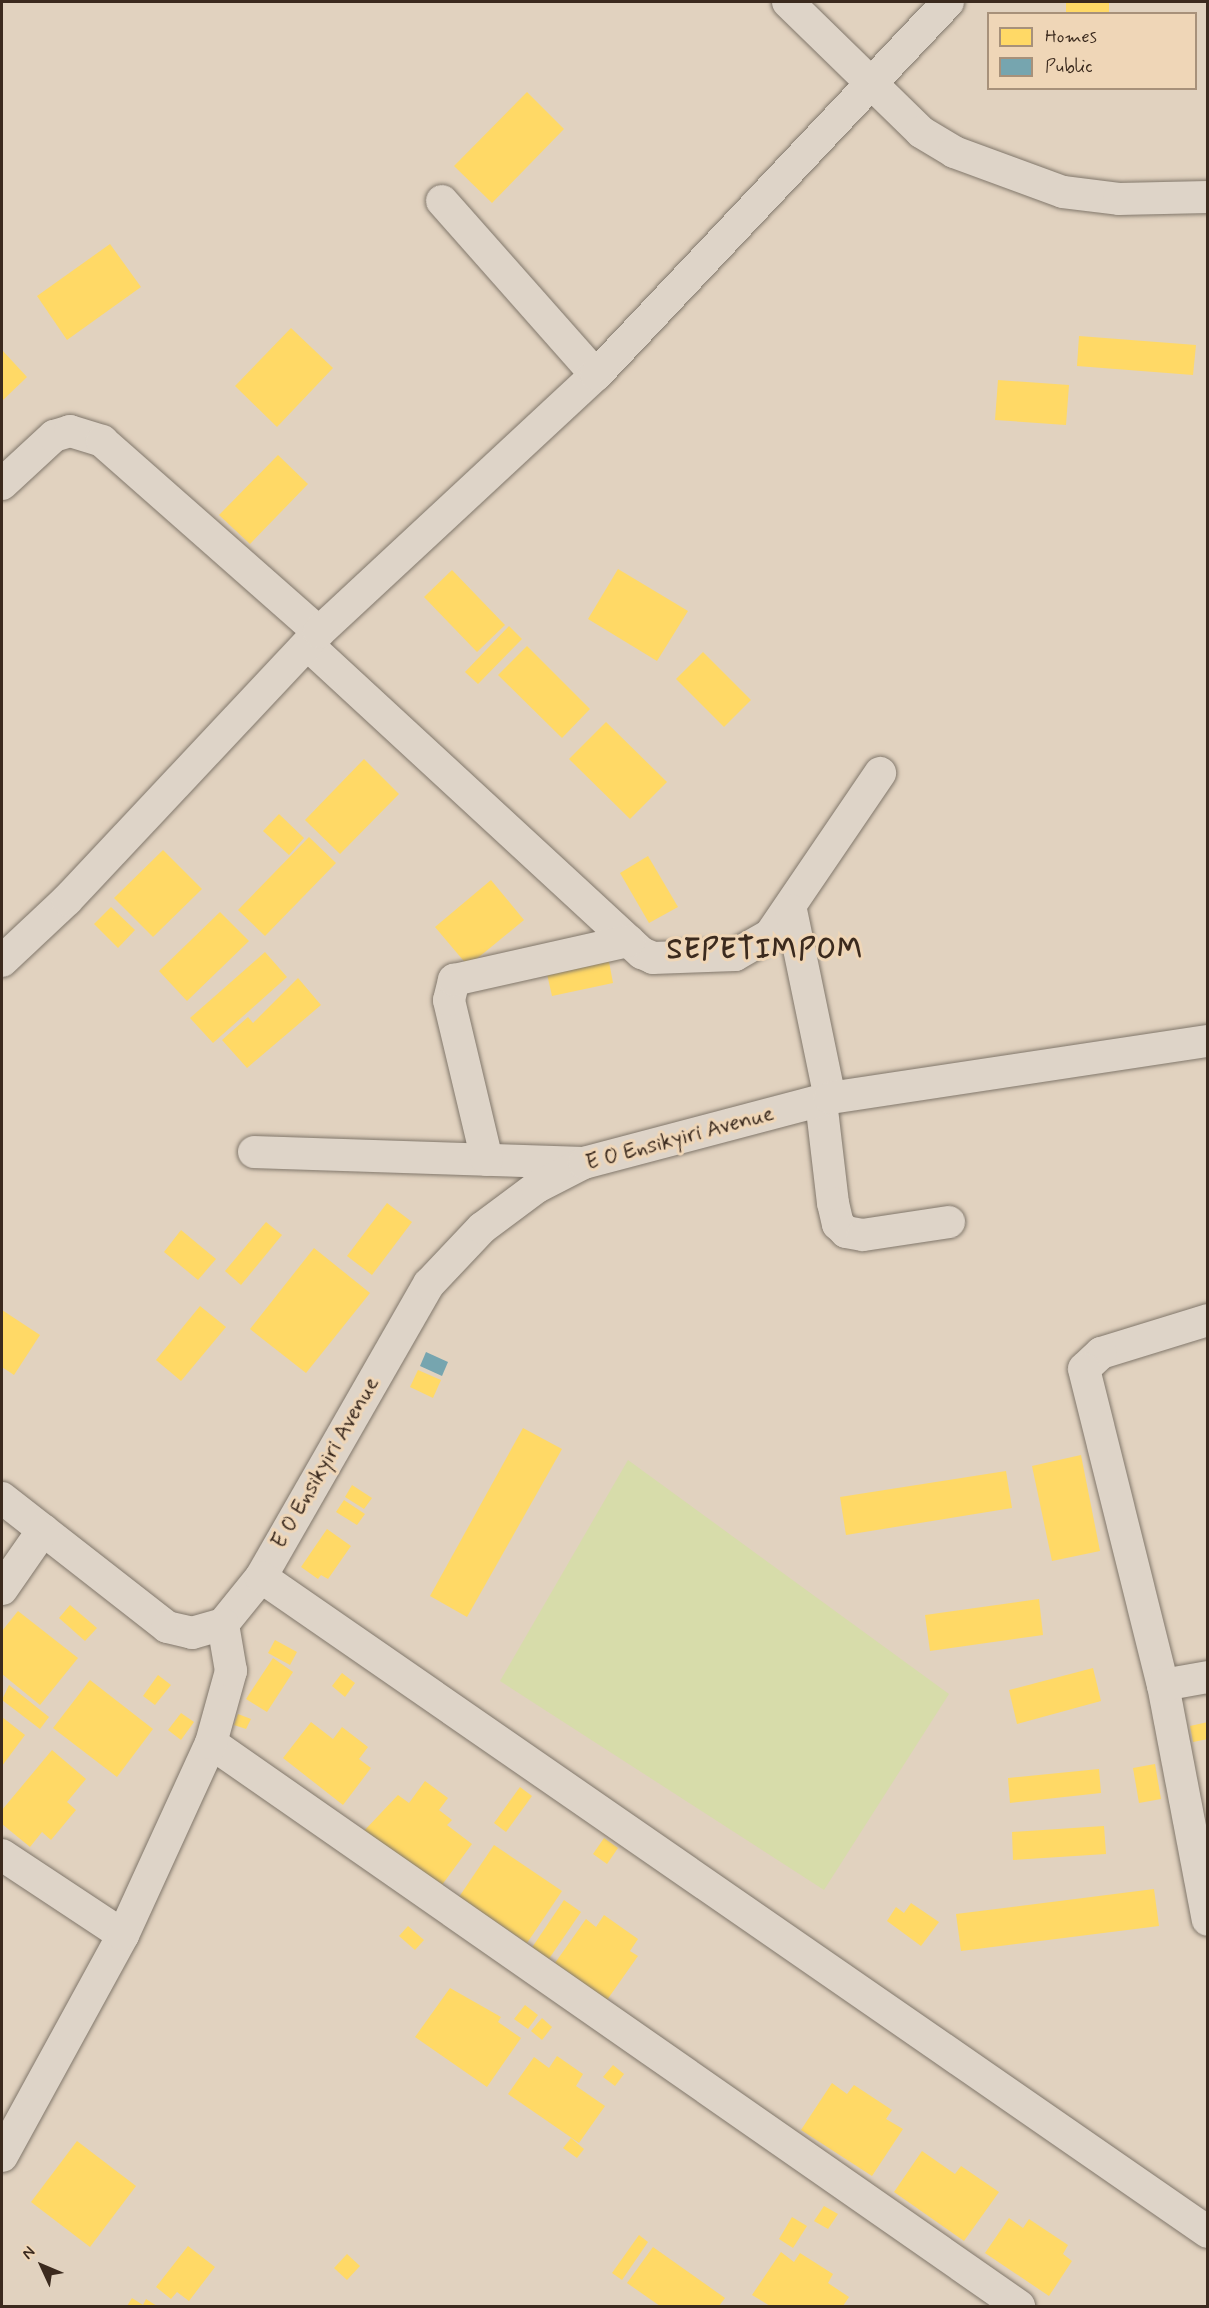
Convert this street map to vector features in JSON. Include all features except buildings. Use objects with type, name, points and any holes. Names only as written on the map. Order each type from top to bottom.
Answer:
[{"type":"street","points":[[788,2],[921,132],[994,171],[1063,192],[1119,199],[1208,197]]},
{"type":"street","points":[[2,962],[67,900],[314,639],[596,375],[869,83],[948,2]]},
{"type":"street","points":[[442,201],[596,375]]},
{"type":"street","points":[[2,484],[54,436],[70,431],[94,437],[314,639],[642,953],[666,960],[735,955],[770,935],[791,910],[880,773]]},
{"type":"street","points":[[791,910],[826,1099],[838,1224],[863,1235],[949,1222]]},
{"type":"street","points":[[487,1160],[449,1000],[454,980],[629,941]]},
{"type":"street","name":"E O Ensikyiri Avenue","points":[[223,1624],[261,1577],[429,1284],[482,1228],[537,1187],[584,1163],[826,1099],[1208,1041]]},
{"type":"street","points":[[254,1152],[584,1163]]},
{"type":"street","points":[[1208,1320],[1101,1353],[1084,1369],[1162,1685],[1208,1920]]},
{"type":"street","points":[[2,1497],[167,1628],[192,1633],[223,1624],[231,1671],[211,1743],[123,1935],[2,2156]]},
{"type":"street","points":[[2,1589],[43,1530]]},
{"type":"street","points":[[261,1577],[1208,2232]]},
{"type":"street","points":[[1162,1685],[1208,1677]]},
{"type":"street","points":[[211,1743],[1019,2307]]},
{"type":"street","points":[[2,1855],[123,1935]]},
{"type":"green space","points":[[628,1460],[949,1694],[824,1890],[500,1681]]},
{"type":"district","name":"SEPETIMPOM","points":[[765,951]]}]
